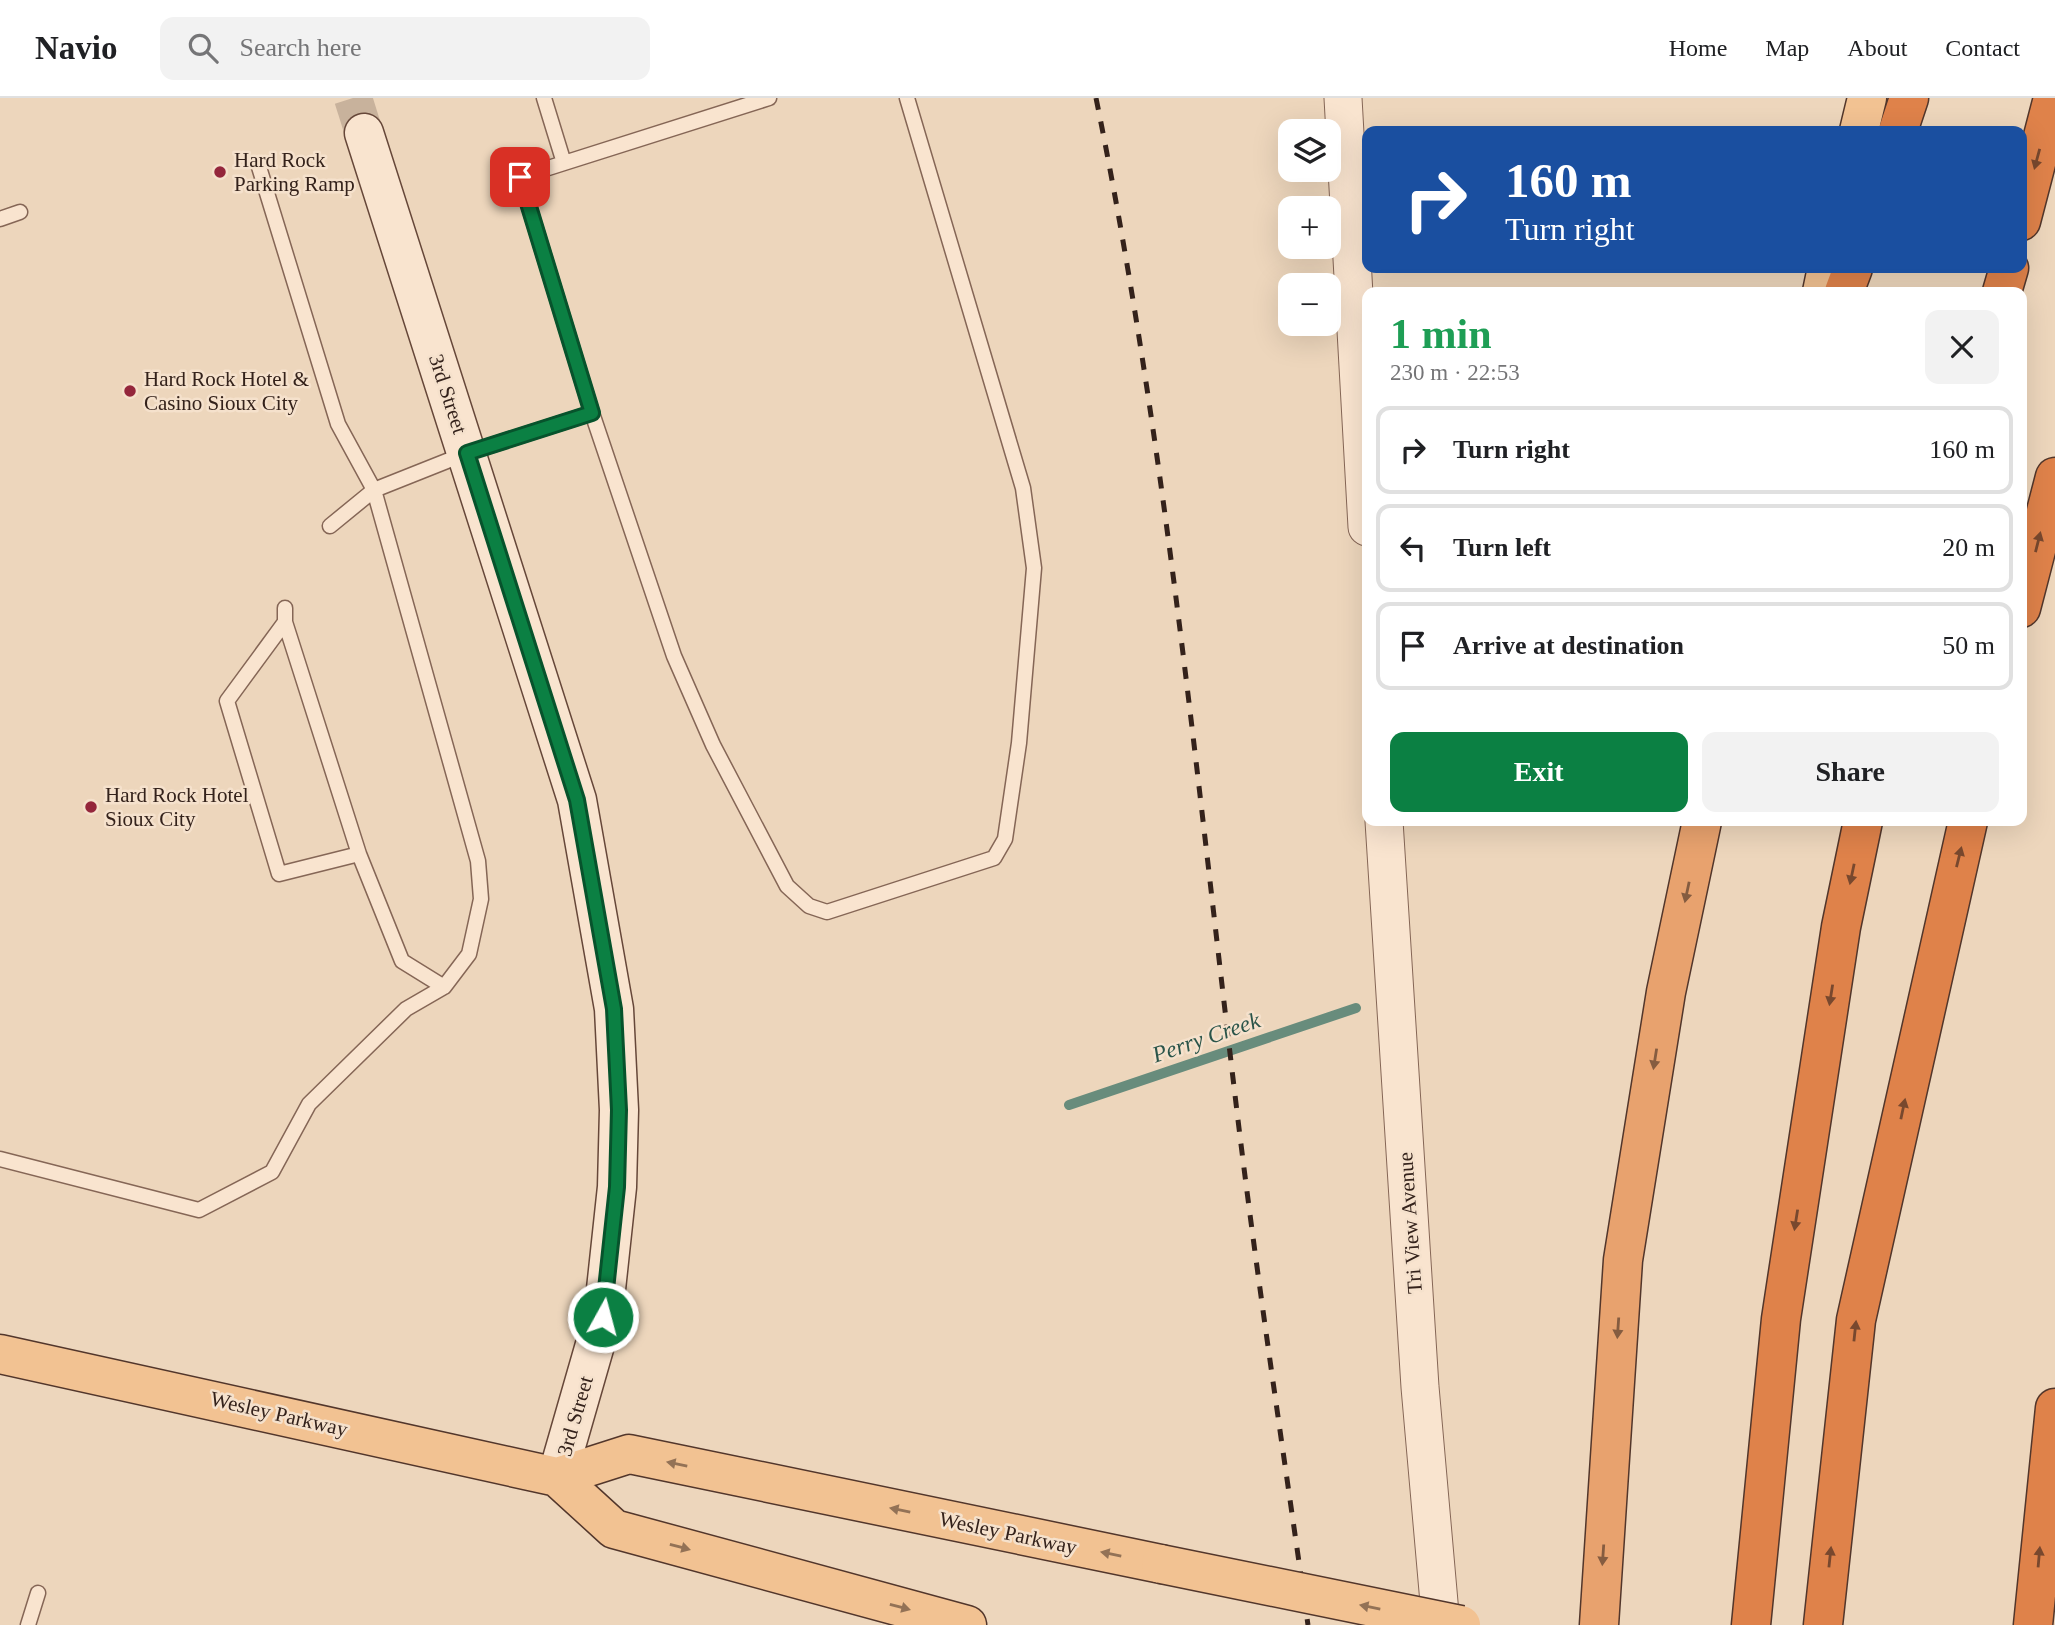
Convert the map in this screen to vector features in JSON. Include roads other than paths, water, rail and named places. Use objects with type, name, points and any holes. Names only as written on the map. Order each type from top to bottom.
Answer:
[{"type":"highway","points":[[1900,126],[1909,98]]},
{"type":"highway","points":[[2027,198],[2053,98]]},
{"type":"highway","points":[[2027,585],[2055,477]]},
{"type":"highway","points":[[1599,1625],[1623,1260],[1666,992],[1700,826]]},
{"type":"highway","points":[[1732,1625],[1841,928],[1862,826]]},
{"type":"highway","points":[[1823,1625],[1856,1320],[1967,826]]},
{"type":"highway","points":[[1751,1625],[1781,1319]]},
{"type":"highway","points":[[2033,1625],[2055,1408]]},
{"type":"main road","points":[[1860,126],[1867,98]]},
{"type":"main road","name":"3rd Street","points":[[364,133],[577,800],[614,1009],[619,1110],[617,1187],[603,1317],[557,1477]]},
{"type":"main road","name":"Wesley Parkway","points":[[0,1353],[557,1477],[614,1529],[967,1625]]},
{"type":"main road","name":"Wesley Parkway","points":[[557,1477],[629,1454],[1461,1625]]},
{"type":"street","points":[[1343,98],[1362,438]]},
{"type":"street","name":"Tri View Avenue","points":[[1384,826],[1420,1387],[1441,1625]]},
{"type":"lane","points":[[544,98],[564,163]]},
{"type":"lane","points":[[769,98],[520,177],[592,413],[674,656],[712,745],[787,886],[809,906],[827,912],[994,858],[1005,839],[1019,743],[1034,568],[1023,488],[907,98]]},
{"type":"lane","points":[[0,1159],[199,1210],[272,1172],[309,1104],[406,1009],[443,987],[469,954],[481,900],[478,861],[374,490],[338,424],[259,167]]},
{"type":"lane","points":[[0,219],[20,212]]},
{"type":"lane","points":[[330,526],[374,490],[467,453],[592,413]]},
{"type":"lane","points":[[359,854],[279,874],[227,701],[285,615],[359,854],[402,961],[443,987]]},
{"type":"lane","points":[[28,1625],[38,1593]]},
{"type":"waterway","name":"Perry Creek","points":[[1069,1105],[1356,1008]]},
{"type":"tunnel","points":[[353,98],[364,133]]},
{"type":"railway","points":[[1096,98],[1120,222],[1159,470],[1243,1161],[1308,1625]]},
{"type":"place","name":"Hard Rock Parking Ramp","points":[[220,172]]},
{"type":"place","name":"Hard Rock Hotel & Casino Sioux City","points":[[130,391]]},
{"type":"place","name":"Hard Rock Hotel Sioux City","points":[[91,807]]}]
